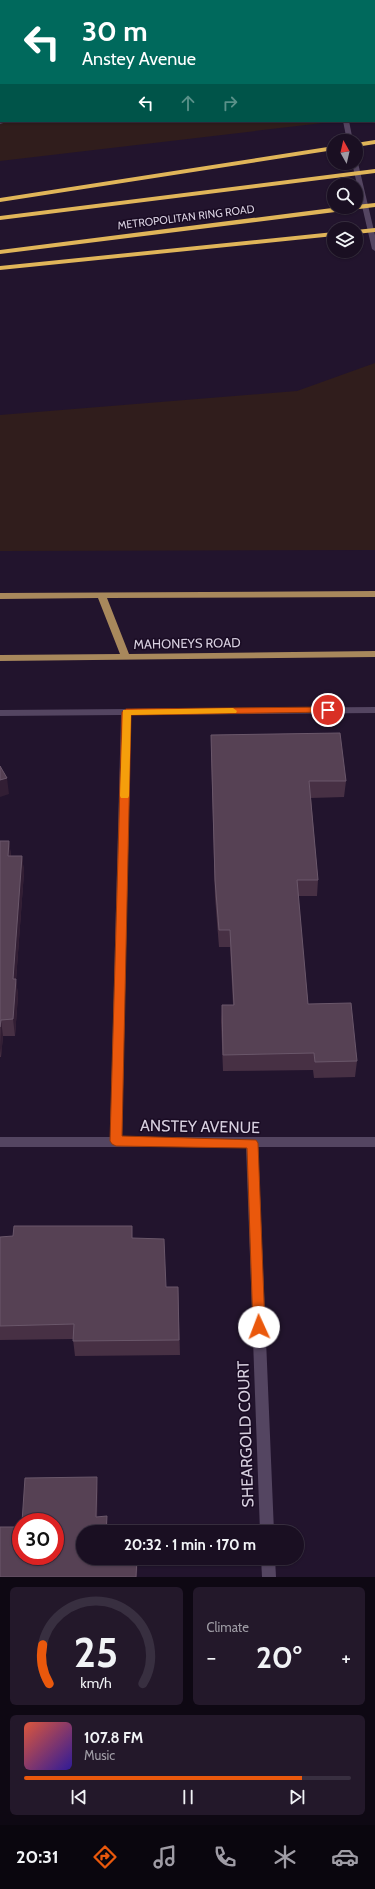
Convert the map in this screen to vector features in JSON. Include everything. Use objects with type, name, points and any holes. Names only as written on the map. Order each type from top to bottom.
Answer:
[{"type":"highway","points":[[363,143],[375,142]]},
{"type":"highway","points":[[0,200],[327,149]]},
{"type":"highway","name":"METROPOLITAN RING ROAD","points":[[0,218],[375,171]]},
{"type":"highway","name":"METROPOLITAN RING ROAD","points":[[0,252],[375,205]]},
{"type":"highway","points":[[363,231],[375,230]]},
{"type":"highway","points":[[0,268],[327,235]]},
{"type":"main road","points":[[0,596],[102,597],[375,594]]},
{"type":"main road","points":[[102,597],[126,657]]},
{"type":"main road","name":"MAHONEYS ROAD","points":[[0,658],[375,654]]},
{"type":"street","points":[[346,122],[349,134]]},
{"type":"street","points":[[357,170],[375,249]]},
{"type":"street","points":[[0,713],[375,710]]},
{"type":"street","points":[[116,1141],[126,712]]},
{"type":"street","name":"ANSTEY AVENUE","points":[[0,1142],[375,1142]]},
{"type":"street","name":"SHEARGOLD COURT","points":[[252,1143],[267,1525]]},
{"type":"street","points":[[268,1565],[269,1577]]},
{"type":"shaded area","points":[[0,122],[332,122],[0,161]]},
{"type":"shaded area","points":[[375,363],[375,550],[0,551],[0,415],[297,391]]},
{"type":"building","points":[[340,733],[346,781],[309,781],[318,880],[297,880],[308,1004],[351,1003],[357,1061],[315,1062],[314,1053],[223,1055],[222,1005],[234,1005],[230,930],[219,930],[215,880],[211,735]]},
{"type":"building","points":[[0,766],[7,778],[0,780]]},
{"type":"building","points":[[0,841],[9,841],[8,856],[22,856],[13,979],[16,979],[13,1019],[1,1020],[0,1027]]},
{"type":"building","points":[[14,1226],[132,1226],[132,1238],[164,1239],[166,1287],[178,1287],[179,1340],[73,1341],[74,1324],[0,1326],[0,1237],[13,1236]]},
{"type":"building","points":[[97,1477],[96,1517],[107,1516],[106,1525],[76,1525],[76,1565],[137,1565],[136,1577],[0,1577],[0,1527],[12,1527],[12,1565],[64,1565],[64,1513],[23,1513],[25,1478]]},
{"type":"slow traffic","points":[[124,796],[126,712],[233,711]]},
{"type":"route","points":[[259,1327],[252,1143],[116,1141],[126,712],[328,710]]}]
